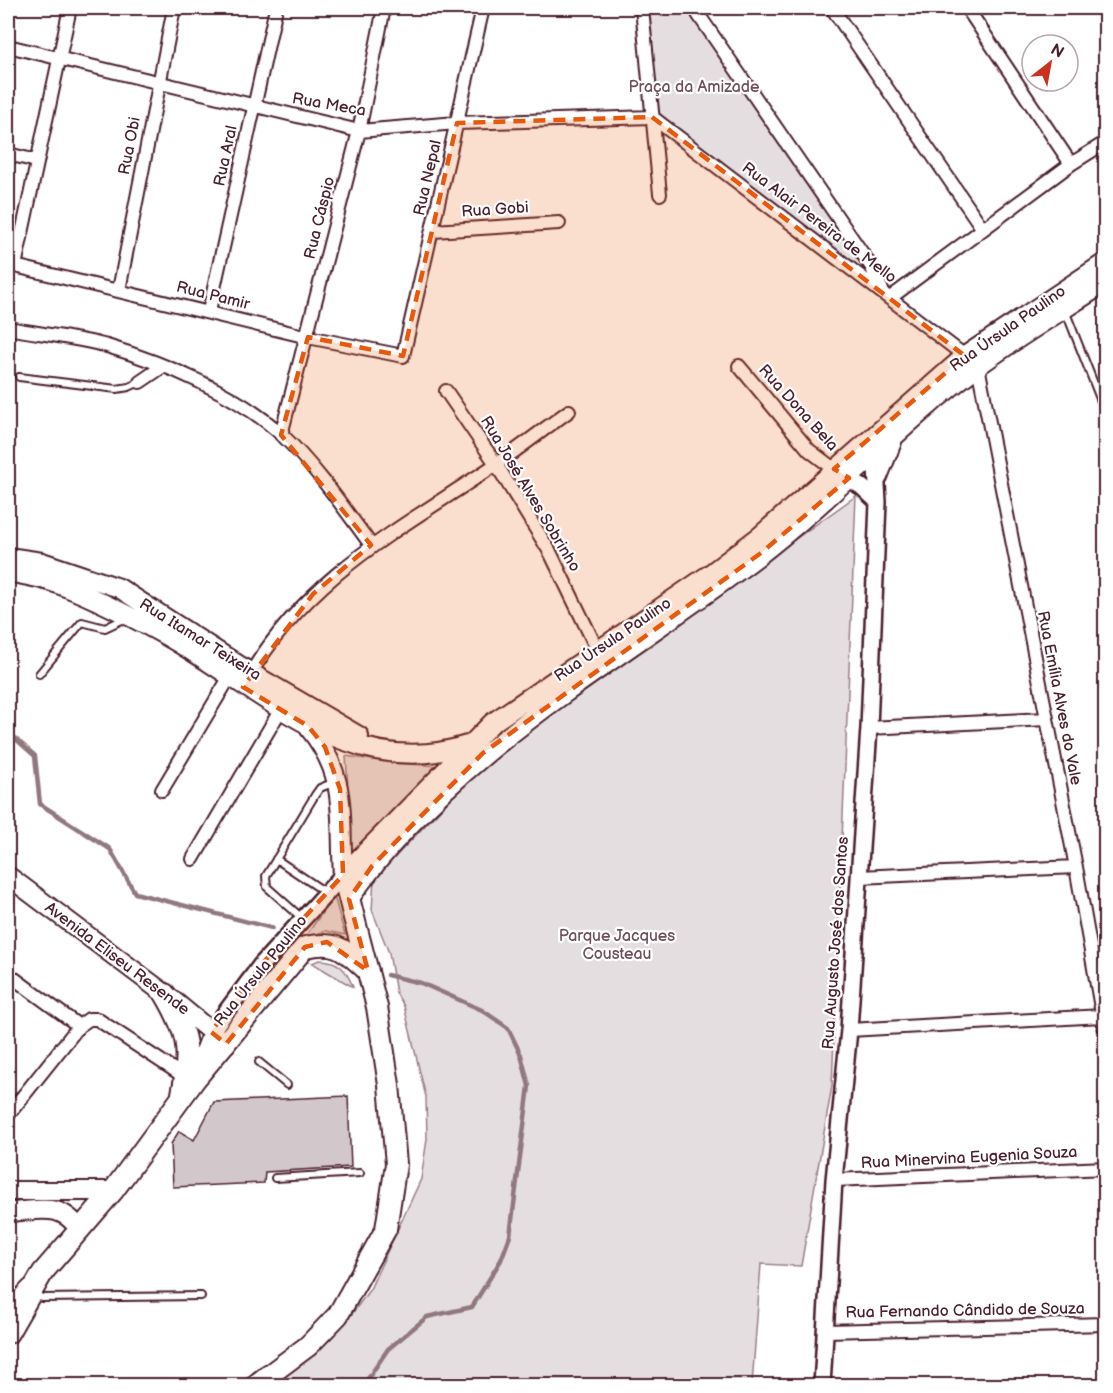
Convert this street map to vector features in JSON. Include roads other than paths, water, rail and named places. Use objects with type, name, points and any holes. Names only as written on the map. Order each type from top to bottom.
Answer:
[{"type":"main road","name":"Rua Úrsula Paulino","points":[[349,898],[372,866],[397,838],[483,753],[752,560],[866,451],[972,361],[1106,261]]},
{"type":"main road","name":"Rua Úrsula Paulino","points":[[866,451],[895,436],[972,361],[1065,309],[1106,282]]},
{"type":"main road","points":[[878,477],[895,436]]},
{"type":"main road","name":"Rua Úrsula Paulino","points":[[343,875],[492,723],[597,649],[710,574],[842,473]]},
{"type":"main road","name":"Rua Itamar Teixeira","points":[[8,557],[42,562],[118,588],[281,710],[308,726],[357,746],[416,755],[443,753],[470,744]]},
{"type":"main road","name":"Rua Itamar Teixeira","points":[[8,572],[50,581],[129,617],[241,679],[381,750]]},
{"type":"main road","name":"Rua Itamar Teixeira","points":[[308,726],[325,747],[338,781],[343,875]]},
{"type":"main road","points":[[260,1382],[308,1346],[338,1315],[386,1229],[396,1164],[389,1086],[377,1006],[343,875]]},
{"type":"main road","name":"Avenida Eliseu Resende","points":[[8,876],[165,994],[218,1038]]},
{"type":"main road","name":"Rua Úrsula Paulino","points":[[8,1333],[43,1272],[113,1191],[218,1038],[305,947],[327,942],[347,952],[368,971]]},
{"type":"main road","points":[[165,994],[182,1024],[187,1040],[186,1087]]},
{"type":"main road","points":[[8,1191],[113,1191]]},
{"type":"main road","points":[[8,1212],[62,1210],[71,1216],[80,1230]]},
{"type":"street","points":[[8,154],[37,161],[70,8]]},
{"type":"street","name":"Rua Obi","points":[[119,290],[174,8]]},
{"type":"street","name":"Rua Aral","points":[[209,311],[276,8]]},
{"type":"street","name":"Rua Cáspio","points":[[281,435],[359,131],[384,8]]},
{"type":"street","name":"Rua Nepal","points":[[404,356],[483,8]]},
{"type":"street","points":[[642,8],[660,194]]},
{"type":"street","points":[[832,8],[983,229]]},
{"type":"street","points":[[967,8],[1071,164]]},
{"type":"street","points":[[699,10],[871,266],[886,295],[983,229],[1071,164],[1106,142]]},
{"type":"street","name":"Rua Meca","points":[[8,46],[359,131],[457,123],[652,117]]},
{"type":"street","name":"Rua Alair Pereira de Mello","points":[[652,117],[972,361]]},
{"type":"street","name":"Rua Pamir","points":[[37,161],[15,266],[209,311],[308,337],[404,356]]},
{"type":"street","name":"Rua Gobi","points":[[433,231],[559,223]]},
{"type":"street","points":[[8,328],[106,346],[200,382],[243,405],[281,435],[321,478],[371,545]]},
{"type":"street","name":"Rua Emília Alves do Vale","points":[[972,361],[1076,867],[1106,1036]]},
{"type":"street","name":"Rua Dona Bela","points":[[739,366],[809,450],[842,473]]},
{"type":"street","points":[[140,382],[162,368]]},
{"type":"street","name":"Rua José Alves Sobrinho","points":[[446,391],[496,464],[550,552],[597,649]]},
{"type":"street","points":[[162,790],[241,679],[313,594],[371,545],[496,464],[569,411]]},
{"type":"street","name":"Rua Augusto José dos Santos","points":[[822,1386],[834,1180],[849,1029],[869,728],[878,477],[866,451]]},
{"type":"street","points":[[842,473],[878,502]]},
{"type":"street","points":[[193,859],[281,710]]},
{"type":"street","points":[[869,728],[1046,719]]},
{"type":"street","points":[[859,877],[1076,867]]},
{"type":"street","name":"Rua Úrsula Paulino","points":[[218,1038],[261,965],[343,875]]},
{"type":"street","points":[[8,974],[79,1026]]},
{"type":"street","points":[[849,1029],[1102,1016]]},
{"type":"street","points":[[8,1115],[79,1026],[89,1019],[97,1018],[186,1087]]},
{"type":"street","name":"Rua Minervina Eugenia Souza","points":[[834,1180],[1106,1168]]},
{"type":"street","name":"Rua Úrsula Paulino","points":[[8,1308],[43,1272]]},
{"type":"street","name":"Rua Fernando Cândido de Souza","points":[[825,1331],[1106,1324]]},
{"type":"lane","points":[[1065,309],[1106,414]]},
{"type":"lane","points":[[19,376],[117,389],[140,382]]},
{"type":"lane","points":[[39,674],[82,622],[105,628],[129,617]]},
{"type":"lane","points":[[303,919],[267,887],[266,876],[320,788],[338,781]]},
{"type":"lane","points":[[276,859],[326,893]]},
{"type":"lane","points":[[259,1062],[287,1085]]},
{"type":"lane","points":[[274,1178],[360,1173]]},
{"type":"lane","points":[[29,1295],[42,1298],[201,1296]]},
{"type":"waterway","points":[[8,732],[35,756],[40,804],[110,849],[135,893],[272,928]]},
{"type":"waterway","points":[[363,1386],[388,1349],[427,1317],[472,1307],[501,1260],[510,1236],[529,1086],[521,1055],[508,1028],[482,1010],[421,983],[387,975]]},
{"type":"park label","name":"Praça da Amizade","points":[[694,87]]},
{"type":"park label","name":"Parque Jacques Cousteau","points":[[617,945]]}]
